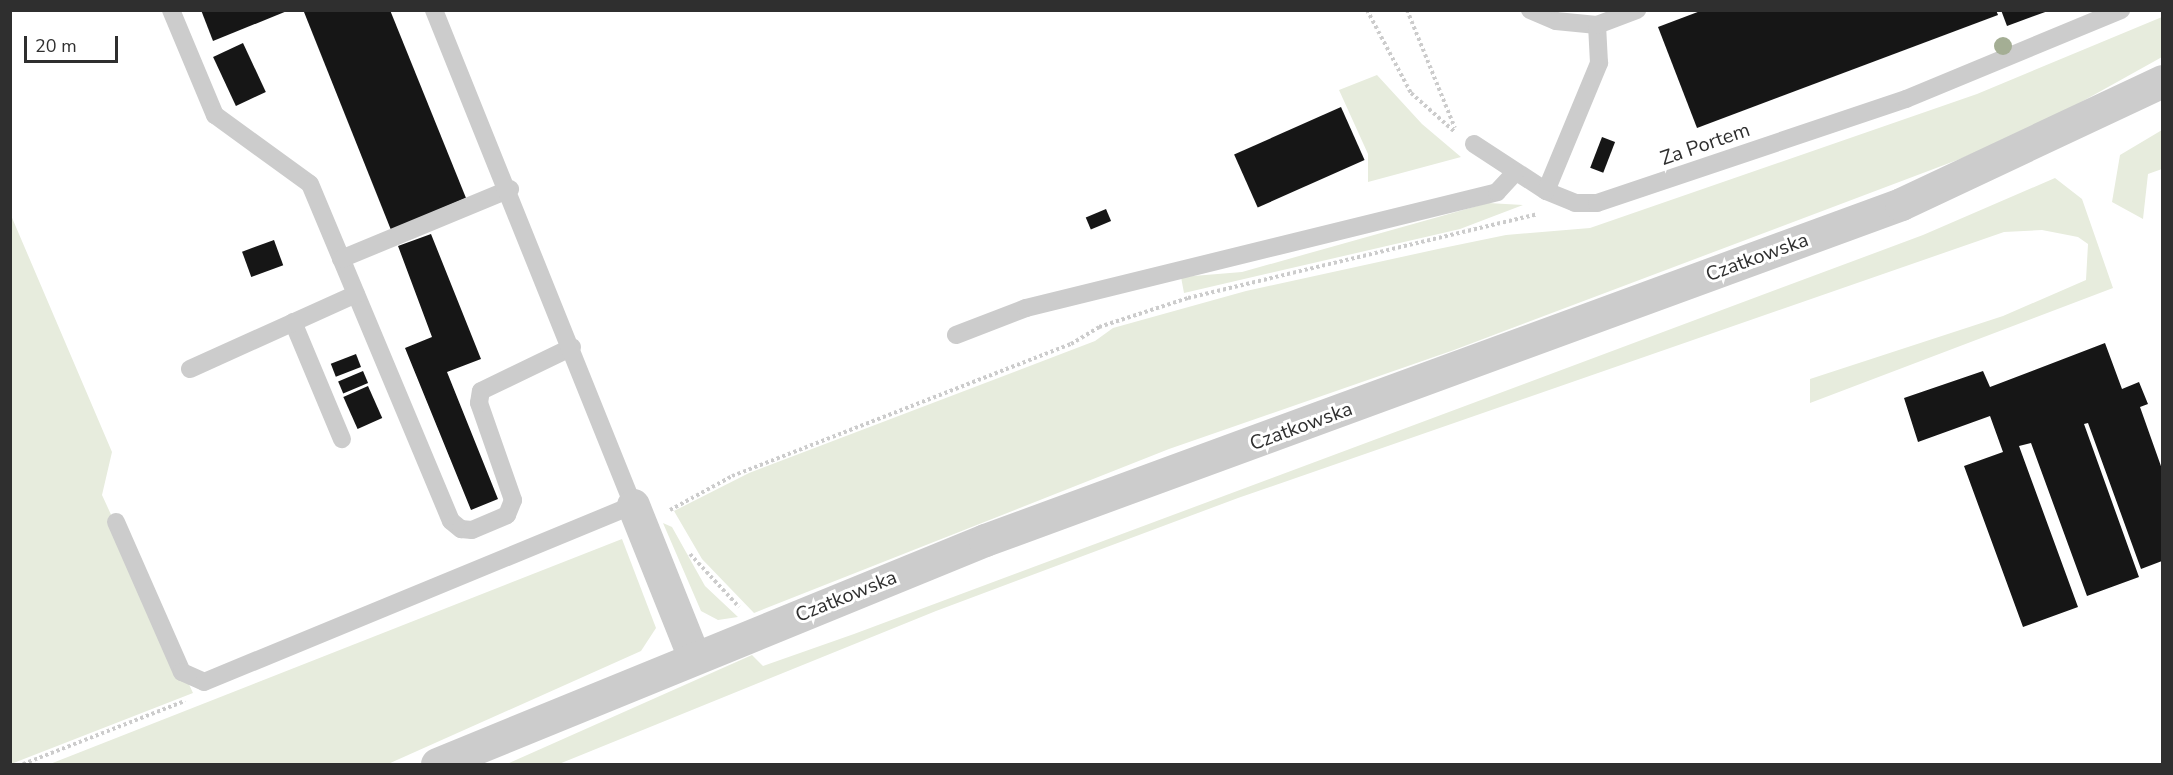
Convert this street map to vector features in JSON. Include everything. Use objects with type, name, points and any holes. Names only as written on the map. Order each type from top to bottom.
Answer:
[{"type":"street","name":"Czatkowska","points":[[436,765],[693,655],[985,540],[1901,204],[2163,81]]},
{"type":"street","points":[[633,504],[693,655]]},
{"type":"lane","points":[[171,10],[215,116],[310,184],[451,521],[461,529],[472,530],[507,515],[513,500],[479,403],[481,390],[572,347]]},
{"type":"lane","points":[[116,522],[182,672],[204,682],[633,504],[510,189],[434,10]]},
{"type":"lane","points":[[1530,10],[1570,17],[1597,25],[1637,10]]},
{"type":"lane","name":"Za Portem","points":[[1474,144],[1515,174],[1546,191],[1575,203],[1608,201],[1906,99],[2121,10]]},
{"type":"lane","points":[[1546,191],[1599,63],[1597,25]]},
{"type":"lane","points":[[956,335],[1026,308],[1497,192],[1515,174]]},
{"type":"lane","points":[[341,259],[510,189]]},
{"type":"lane","points":[[190,369],[356,294]]},
{"type":"lane","points":[[293,322],[342,439]]},
{"type":"path","points":[[1367,10],[1411,93],[1457,134],[1474,144]]},
{"type":"path","points":[[1407,10],[1457,134]]},
{"type":"path","points":[[673,518],[667,512],[732,476],[1071,344],[1099,327],[1188,298],[1535,219],[1546,191]]},
{"type":"path","points":[[686,544],[708,579],[738,603],[752,633]]},
{"type":"shaded area","points":[[2162,17],[2162,57],[2047,121],[1960,159],[1454,350],[1169,449],[754,613],[702,559],[674,511],[749,473],[1095,341],[1113,328],[1246,291],[1438,249],[1506,235],[1590,228],[1977,94]]},
{"type":"shaded area","points":[[1377,75],[1422,124],[1461,157],[1368,182],[1368,154],[1339,90]]},
{"type":"shaded area","points":[[2162,130],[2162,169],[2148,174],[2143,219],[2112,202],[2120,155]]},
{"type":"shaded area","points":[[2055,178],[2082,199],[2113,288],[1810,403],[1810,379],[2003,316],[2086,280],[2088,244],[2078,237],[2042,230],[2004,232],[1238,498],[936,611],[559,764],[507,764],[752,655],[763,666],[854,634],[1923,235]]},
{"type":"shaded area","points":[[1488,203],[1523,205],[1460,229],[1184,293],[1181,277],[1242,272]]},
{"type":"shaded area","points":[[10,213],[112,452],[102,495],[193,693],[11,764]]},
{"type":"shaded area","points":[[663,523],[672,527],[705,586],[738,617],[718,620],[701,611]]},
{"type":"shaded area","points":[[622,539],[656,628],[641,651],[388,764],[50,764]]},
{"type":"building","points":[[201,10],[287,10],[287,11],[213,41]]},
{"type":"building","points":[[390,10],[466,198],[391,230],[304,12]]},
{"type":"building","points":[[1703,10],[1996,10],[1998,15],[1697,128],[1658,27]]},
{"type":"building","points":[[2001,10],[2048,10],[2048,11],[2007,26]]},
{"type":"building","points":[[243,43],[266,92],[236,106],[213,57]]},
{"type":"building","points":[[1341,107],[1365,160],[1258,208],[1234,155]]},
{"type":"building","points":[[1602,137],[1615,142],[1603,173],[1590,168]]},
{"type":"building","points":[[1106,209],[1111,221],[1091,230],[1086,218]]},
{"type":"building","points":[[431,234],[481,359],[447,372],[498,499],[471,510],[405,348],[432,337],[398,246]]},
{"type":"building","points":[[274,240],[283,265],[251,277],[242,252]]},
{"type":"building","points":[[2105,343],[2122,389],[2139,382],[2148,404],[2140,407],[2162,469],[2162,561],[2141,569],[2088,423],[2084,424],[2139,577],[2087,596],[2031,443],[2019,446],[2078,607],[2023,627],[1964,466],[2003,452],[1990,416],[1918,442],[1904,398],[1983,371],[1990,387]]},
{"type":"building","points":[[356,354],[361,367],[336,377],[331,364]]},
{"type":"building","points":[[363,371],[368,383],[343,394],[338,382]]},
{"type":"building","points":[[368,386],[382,418],[358,429],[343,397]]}]
